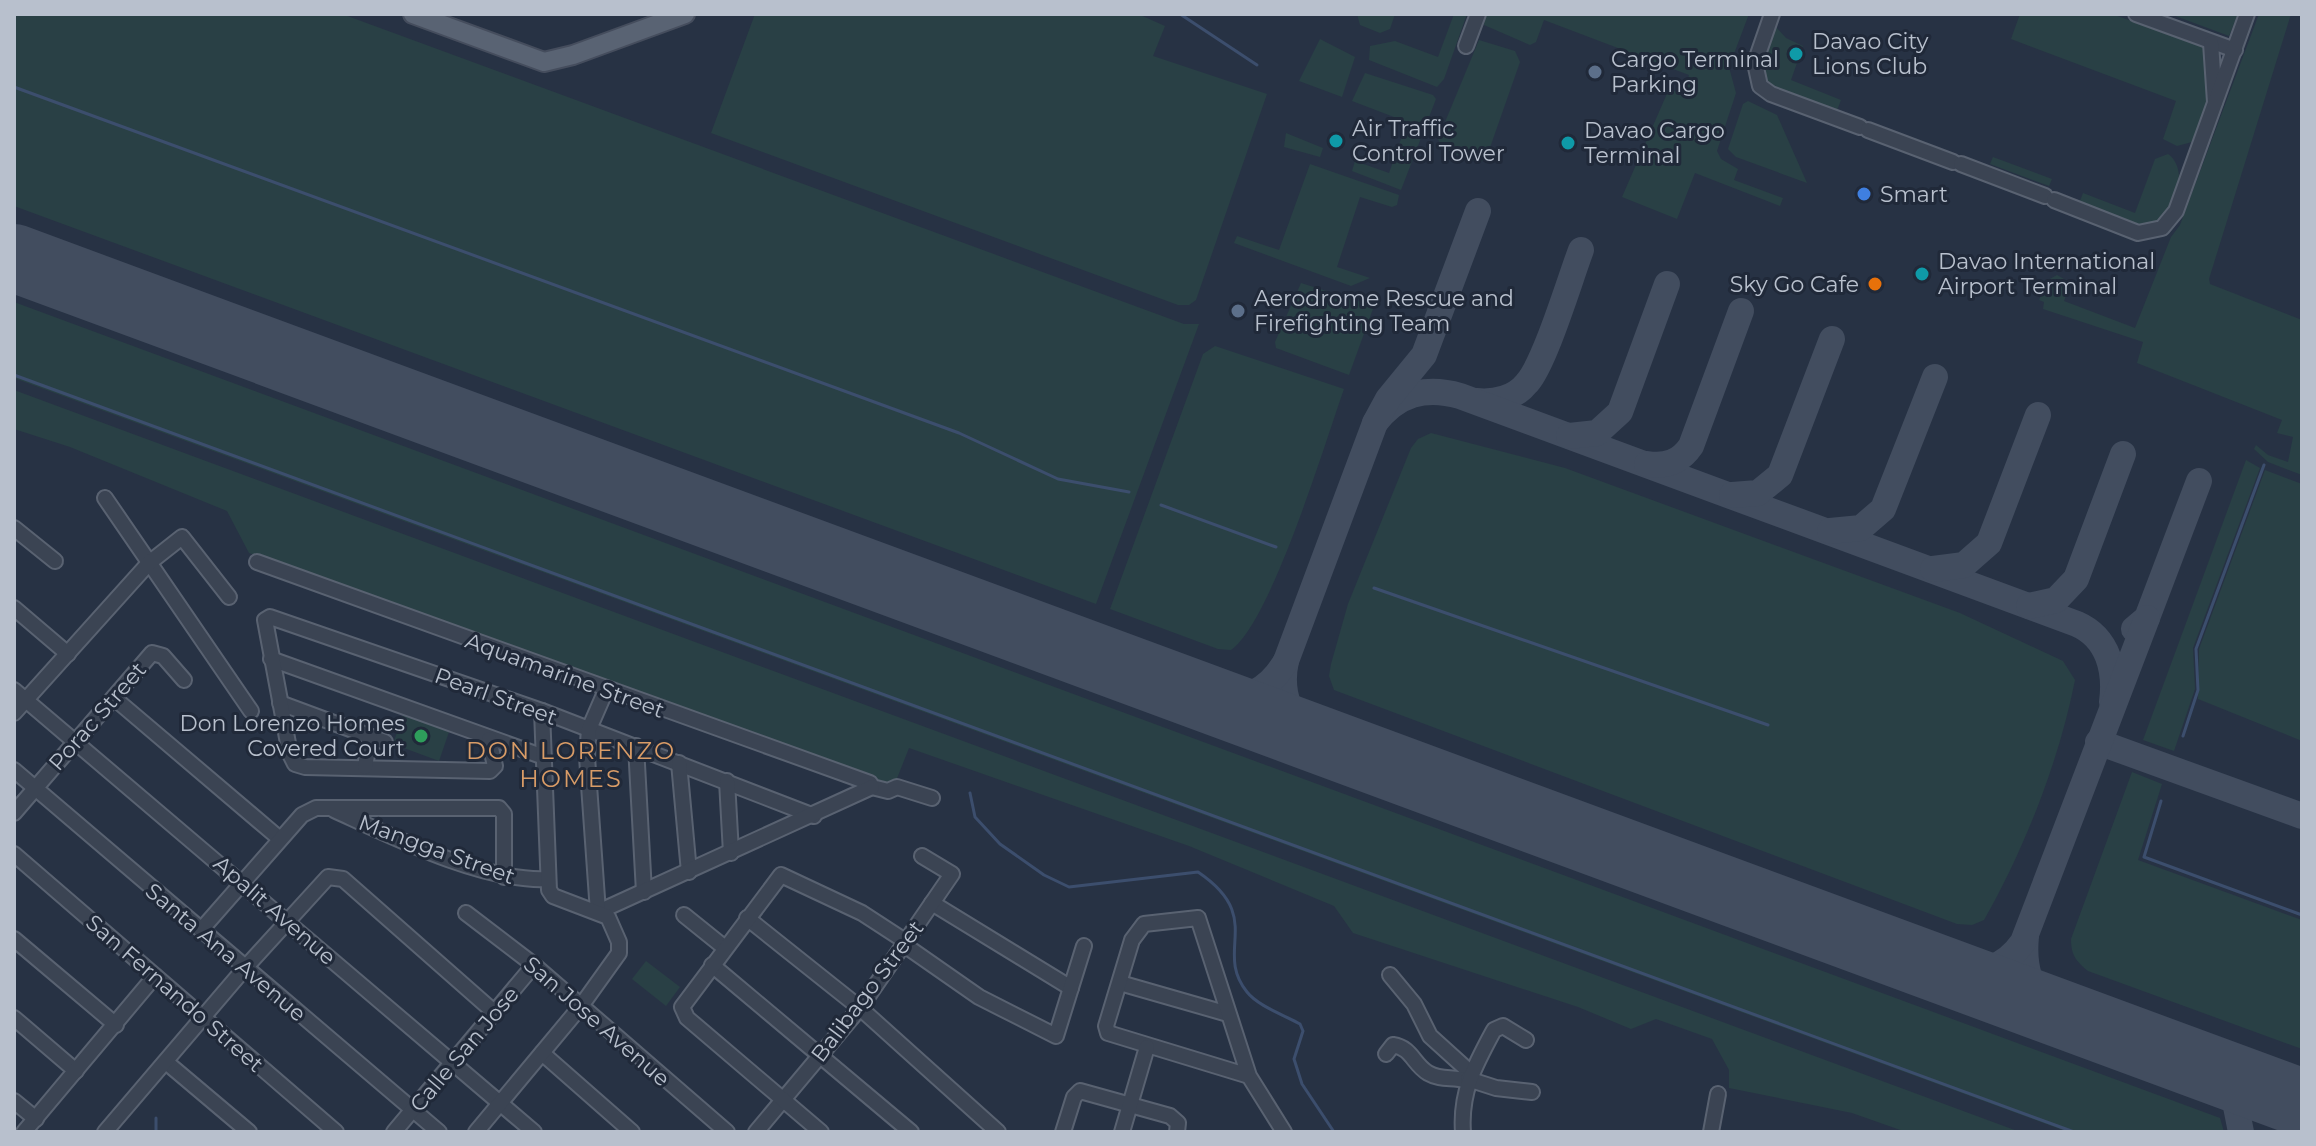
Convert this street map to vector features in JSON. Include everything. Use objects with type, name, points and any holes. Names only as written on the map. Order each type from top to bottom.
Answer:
[{"type":"main road","points":[[413,14],[544,62],[573,55],[685,14]]},
{"type":"street","points":[[1466,46],[1478,14]]},
{"type":"street","points":[[1772,14],[1755,63],[1760,86],[1767,92],[2138,233],[2162,228],[2176,211],[2247,14]]},
{"type":"street","points":[[2136,14],[2235,50]]},
{"type":"street","points":[[2211,43],[2215,109]]},
{"type":"street","points":[[105,498],[251,711]]},
{"type":"street","points":[[14,528],[55,561]]},
{"type":"street","points":[[14,713],[20,695],[68,654],[149,563],[184,538],[229,597]]},
{"type":"street","name":"Aquamarine Street","points":[[257,562],[856,778],[872,787]]},
{"type":"street","points":[[14,608],[68,654]]},
{"type":"street","name":"Pearl Street","points":[[271,659],[266,618],[542,711],[814,816]]},
{"type":"street","name":"Porac Street","points":[[14,813],[152,653],[163,656],[184,680]]},
{"type":"street","points":[[271,659],[290,754],[295,764],[305,767],[490,771],[495,766],[489,739]]},
{"type":"street","points":[[271,659],[544,757]]},
{"type":"street","points":[[598,912],[587,757],[589,729],[606,690]]},
{"type":"street","name":"Apalit Avenue","points":[[20,695],[534,1132]]},
{"type":"street","points":[[114,698],[280,839]]},
{"type":"street","points":[[280,703],[378,739],[365,767]]},
{"type":"street","points":[[476,1132],[581,1006],[619,953],[611,924],[598,912],[553,896],[547,879],[542,711]]},
{"type":"street","points":[[636,746],[644,892]]},
{"type":"street","points":[[679,763],[689,872]]},
{"type":"street","name":"Santa Ana Avenue","points":[[14,770],[439,1132]]},
{"type":"street","points":[[727,781],[731,853]]},
{"type":"street","points":[[598,912],[872,787],[888,791],[897,787],[932,798]]},
{"type":"street","points":[[201,930],[302,815],[316,808],[499,808],[504,814],[504,877]]},
{"type":"street","name":"Mangga Street","points":[[330,808],[385,833],[504,877],[547,879]]},
{"type":"street","name":"San Fernando Street","points":[[14,854],[336,1132]]},
{"type":"street","name":"Balibago Street","points":[[756,1132],[860,1008],[952,874],[922,856]]},
{"type":"street","points":[[821,1132],[682,1011],[712,965],[781,875],[862,913],[979,997],[1056,1036],[1084,946]]},
{"type":"street","points":[[105,1132],[245,968],[333,876],[343,879],[494,1012]]},
{"type":"street","points":[[932,903],[1071,988]]},
{"type":"street","name":"San Jose Avenue","points":[[466,913],[534,965],[727,1132]]},
{"type":"street","points":[[684,915],[725,948]]},
{"type":"street","points":[[747,918],[860,1008],[998,1132]]},
{"type":"street","points":[[1249,1076],[1108,1033],[1106,1026],[1134,934],[1144,924],[1198,918],[1249,1076],[1284,1132]]},
{"type":"street","points":[[14,939],[116,1025]]},
{"type":"street","name":"Calle San Jose","points":[[394,1132],[534,965]]},
{"type":"street","points":[[712,965],[911,1132]]},
{"type":"street","points":[[1390,975],[1414,1004],[1430,1036],[1469,1078]]},
{"type":"street","points":[[24,1132],[155,976]]},
{"type":"street","points":[[1120,983],[1228,1014]]},
{"type":"street","points":[[14,1018],[76,1071]]},
{"type":"street","points":[[1463,1132],[1461,1104],[1469,1078],[1496,1028],[1507,1028],[1526,1040]]},
{"type":"street","points":[[1386,1054],[1393,1045],[1398,1045],[1411,1052],[1418,1067],[1435,1077],[1469,1078],[1496,1088],[1532,1092]]},
{"type":"street","points":[[1122,1132],[1147,1047]]},
{"type":"street","points":[[542,1053],[632,1132]]},
{"type":"street","points":[[166,1062],[249,1132]]},
{"type":"street","points":[[1063,1132],[1077,1092],[1174,1118],[1177,1132]]},
{"type":"street","points":[[1711,1132],[1718,1094]]},
{"type":"street","points":[[14,1101],[36,1119]]},
{"type":"green space","points":[[14,14],[342,14],[1184,324],[1199,324],[1096,604],[14,206]]},
{"type":"green space","points":[[755,14],[1138,14],[1165,26],[1153,56],[1267,94],[1196,300],[1189,305],[1178,305],[711,133]]},
{"type":"green space","points":[[1357,14],[1395,14],[1390,29],[1380,33],[1360,25]]},
{"type":"green space","points":[[1454,14],[1467,14],[1444,79],[1437,87],[1369,60],[1370,46],[1395,41],[1438,57]]},
{"type":"green space","points":[[1485,14],[1749,14],[1729,67],[1736,93],[1717,151],[1721,159],[1738,169],[1734,180],[1783,198],[1780,206],[1695,173],[1677,219],[1622,197],[1669,89],[1683,94],[1689,75],[1544,20],[1536,42],[1530,45],[1484,25]]},
{"type":"green space","points":[[2020,14],[2112,14],[2206,48],[2211,101],[2192,142],[2177,146],[2163,139],[2176,101],[2011,39]]},
{"type":"green space","points":[[2170,14],[2238,14],[2229,36]]},
{"type":"green space","points":[[2259,14],[2291,14],[2209,279],[2210,284],[2302,320],[2302,475],[2268,462],[2254,449],[2256,445],[2268,455],[2288,462],[2293,437],[2277,433],[2282,420],[2137,363],[2143,342],[2043,309],[2044,302],[2039,300],[2048,280],[2057,275],[2071,283],[2064,301],[2135,328],[2171,237],[2180,225]]},
{"type":"green space","points":[[1774,25],[1786,38],[1803,46],[1791,80],[1841,100],[1836,113],[1780,92],[1765,82],[1762,57]]},
{"type":"green space","points":[[1320,39],[1355,57],[1342,97],[1299,81]]},
{"type":"green space","points":[[1479,40],[1515,51],[1520,62],[1486,159],[1479,163],[1444,150],[1438,139]]},
{"type":"green space","points":[[1365,73],[1433,95],[1436,99],[1401,190],[1352,171],[1355,161],[1389,173],[1407,122],[1352,101]]},
{"type":"green space","points":[[1748,101],[1777,115],[1807,183],[1736,157],[1728,149],[1743,104]]},
{"type":"green space","points":[[1286,133],[1323,148],[1320,157],[1284,147]]},
{"type":"green space","points":[[2168,154],[2175,161],[2179,182],[2173,204],[2159,222],[2150,226],[2136,225],[2080,201],[2083,193],[2135,213],[2155,159]]},
{"type":"green space","points":[[1993,157],[2052,179],[2049,186],[1990,164]]},
{"type":"green space","points":[[1310,164],[1399,195],[1397,205],[1392,207],[1360,197],[1337,267],[1370,278],[1351,286],[1234,243],[1237,236],[1279,250]]},
{"type":"green space","points":[[1301,283],[1374,306],[1349,375],[1276,348],[1275,342]]},
{"type":"green space","points":[[14,302],[2220,1118],[2224,1132],[2068,1132],[14,378]]},
{"type":"green space","points":[[1215,346],[1344,389],[1279,569],[1247,633],[1231,650],[1218,649],[1110,609],[1203,354]]},
{"type":"green space","points":[[14,390],[2020,1132],[1906,1132],[1852,1113],[1729,1088],[1729,1070],[1712,1039],[1656,1019],[1631,1029],[1578,1007],[1353,933],[1334,906],[1189,846],[909,748],[894,786],[249,553],[227,511],[70,447],[14,429]]},
{"type":"green space","points":[[1431,433],[1565,468],[1960,613],[2063,661],[2075,680],[2060,742],[2027,834],[1984,920],[1972,925],[1957,924],[1334,690],[1329,676],[1348,604],[1411,448],[1418,439]]},
{"type":"green space","points":[[2246,460],[2260,468],[2193,648],[2195,689],[2174,751],[2143,740]]},
{"type":"green space","points":[[2265,470],[2302,484],[2302,741],[2198,699],[2199,649]]},
{"type":"green space","name":"Don Lorenzo Homes Covered Court","points":[[404,712],[450,729],[439,761],[393,744]]},
{"type":"green space","points":[[2132,772],[2162,784],[2138,860],[2302,920],[2302,1049],[2088,971],[2075,957],[2071,939]]},
{"type":"green space","points":[[646,961],[680,987],[666,1006],[632,979]]},
{"type":"waterway","points":[[1180,14],[1257,65]]},
{"type":"waterway","points":[[14,87],[959,433],[1058,479],[1129,492]]},
{"type":"waterway","points":[[14,375],[2074,1132]]},
{"type":"waterway","points":[[2183,736],[2198,690],[2196,649],[2264,465]]},
{"type":"waterway","points":[[1161,505],[1276,547]]},
{"type":"waterway","points":[[1374,588],[1768,725]]},
{"type":"waterway","points":[[970,793],[975,817],[1000,844],[1044,875],[1069,887],[1198,872],[1218,889],[1230,904],[1234,919],[1238,977],[1258,1002],[1300,1024],[1303,1031],[1294,1059],[1302,1084],[1334,1132]]},
{"type":"waterway","points":[[2161,801],[2144,857],[2302,915]]},
{"type":"waterway","points":[[156,1118],[156,1132]]},
{"type":"taxiway","points":[[1210,699],[1234,698],[1254,692],[1271,680],[1286,661],[1375,423],[1388,399],[1424,355],[1478,211]]},
{"type":"taxiway","points":[[1476,401],[1504,398],[1517,392],[1534,373],[1581,250]]},
{"type":"taxiway","points":[[1569,436],[1597,433],[1620,412],[1667,284]]},
{"type":"taxiway","points":[[1647,464],[1672,462],[1691,446],[1741,311]]},
{"type":"taxiway","points":[[1732,495],[1758,493],[1780,475],[1832,339]]},
{"type":"taxiway","points":[[1830,531],[1861,528],[1883,509],[1935,377]]},
{"type":"taxiway","points":[[1375,423],[1393,405],[1413,395],[1435,392],[1460,396],[2077,624],[2097,638],[2108,657],[2113,679],[2112,702]]},
{"type":"taxiway","points":[[1933,569],[1964,565],[1989,543],[2038,415]]},
{"type":"taxiway","points":[[2029,606],[2056,600],[2076,579],[2123,454]]},
{"type":"taxiway","points":[[2134,629],[2147,618],[2199,481]]},
{"type":"taxiway","points":[[1950,972],[1991,968],[2008,958],[2023,942],[2147,618]]},
{"type":"taxiway","points":[[1286,661],[1284,684],[1289,706],[1301,725],[1319,740]]},
{"type":"taxiway","points":[[2098,742],[2302,816]]},
{"type":"taxiway","points":[[2026,936],[2029,977],[2038,994],[2053,1011]]},
{"type":"taxiway","points":[[2230,1076],[2241,1132]]},
{"type":"runway","points":[[14,258],[2302,1103]]},
{"type":"place","name":"Davao City Lions Club","points":[[1796,54]]},
{"type":"place","name":"Cargo Terminal Parking","points":[[1595,72]]},
{"type":"place","name":"Air Traffic Control Tower","points":[[1336,141]]},
{"type":"place","name":"Davao Cargo Terminal","points":[[1568,143]]},
{"type":"place","name":"Smart","points":[[1864,194]]},
{"type":"place","name":"Davao International Airport Terminal","points":[[1922,274]]},
{"type":"place","name":"Sky Go Cafe","points":[[1875,284]]},
{"type":"place","name":"Aerodrome Rescue and Firefighting Team","points":[[1238,311]]},
{"type":"place","name":"Don Lorenzo Homes Covered Court","points":[[421,736]]},
{"type":"district","name":"DON LORENZO HOMES","points":[[571,765]]}]
